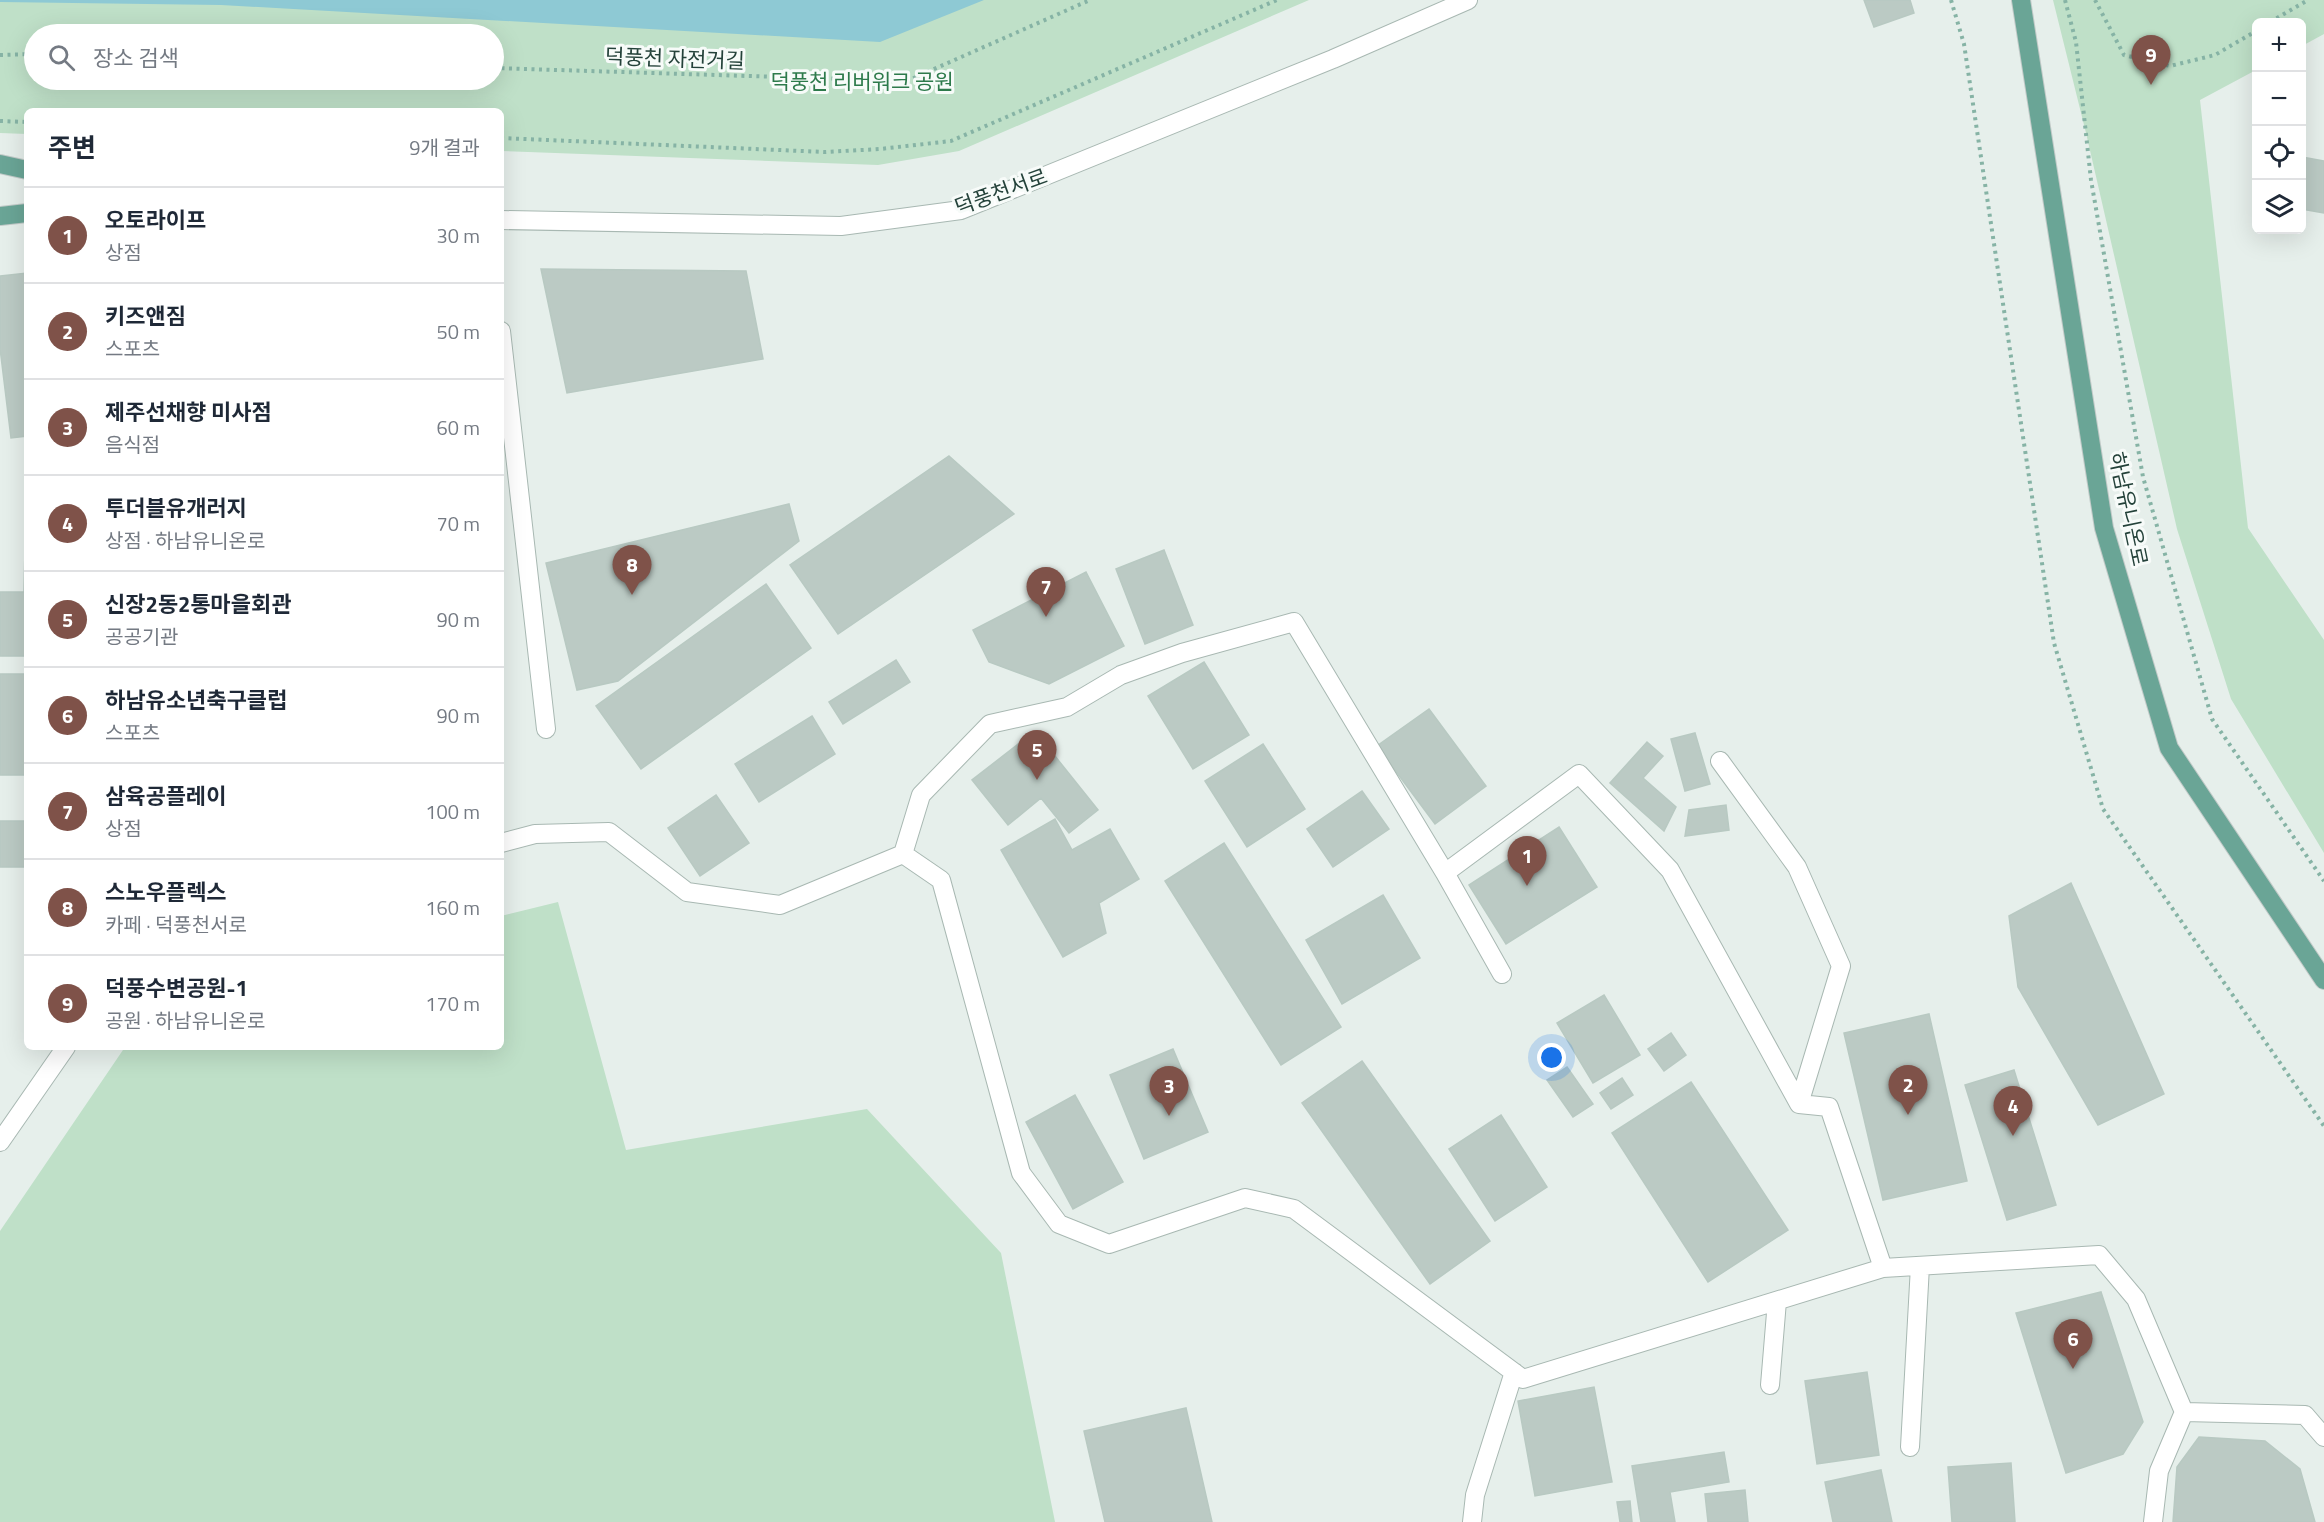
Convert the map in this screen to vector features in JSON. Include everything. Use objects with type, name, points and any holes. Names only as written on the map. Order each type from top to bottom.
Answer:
[{"type":"main road","name":"하남유니온로","points":[[2021,0],[2104,528],[2169,748],[2324,980]]},
{"type":"main road","points":[[0,164],[24,169]]},
{"type":"main road","points":[[0,216],[24,213]]},
{"type":"street","name":"덕풍천서로","points":[[504,220],[841,226],[961,210],[1333,59],[1468,0]]},
{"type":"street","points":[[504,358],[546,729]]},
{"type":"street","points":[[903,854],[921,795],[990,724],[1067,707],[1121,675],[1182,653],[1294,622],[1445,873],[1502,974]]},
{"type":"street","points":[[1720,761],[1797,867],[1841,966],[1799,1104]]},
{"type":"street","points":[[1445,873],[1579,774],[1670,870],[1799,1104]]},
{"type":"street","points":[[504,842],[535,834],[609,832],[687,892],[780,905],[903,854]]},
{"type":"street","points":[[903,854],[941,880],[1021,1173],[1059,1224],[1109,1244],[1245,1198],[1294,1209],[1523,1379],[1883,1268],[2099,1255],[2136,1299],[2184,1412],[2159,1471],[2153,1522]]},
{"type":"street","points":[[0,1142],[64,1050]]},
{"type":"street","points":[[1799,1104],[1829,1107],[1883,1268]]},
{"type":"street","points":[[1910,1447],[1920,1266]]},
{"type":"street","points":[[1770,1385],[1777,1301]]},
{"type":"street","points":[[1472,1522],[1475,1495],[1514,1372]]},
{"type":"street","points":[[2184,1412],[2305,1415],[2324,1437]]},
{"type":"path","name":"덕풍천 자전거길","points":[[504,68],[907,81],[1090,0]]},
{"type":"path","points":[[504,138],[825,152],[951,141],[1277,0]]},
{"type":"path","points":[[1951,0],[1964,44],[2054,643],[2103,809],[2324,1126]]},
{"type":"path","points":[[2065,0],[2076,42],[2091,180],[2142,477],[2212,719],[2324,880]]},
{"type":"path","points":[[2095,0],[2124,55],[2170,66],[2215,55],[2252,33]]},
{"type":"path","points":[[2277,18],[2308,0]]},
{"type":"path","points":[[0,55],[24,54]]},
{"type":"path","points":[[0,121],[24,122]]},
{"type":"green space","name":"덕풍천 리버워크 공원","points":[[0,0],[1309,0],[959,151],[878,165],[504,151],[504,108],[24,108],[24,134],[0,133]]},
{"type":"green space","points":[[2053,0],[2324,0],[2324,34],[2306,44],[2306,18],[2252,18],[2252,72],[2200,100],[2248,528],[2324,640],[2324,853],[2231,699],[2177,529]]},
{"type":"green space","points":[[558,902],[626,1150],[867,1109],[1001,1253],[1055,1522],[0,1522],[0,1231],[123,1050],[504,1050],[504,915]]},
{"type":"water","points":[[0,0],[984,0],[880,42],[221,5],[0,2]]},
{"type":"building","points":[[1864,0],[1910,0],[1914,13],[1874,27]]},
{"type":"building","points":[[2306,158],[2324,161],[2324,213],[2306,210]]},
{"type":"building","points":[[541,269],[746,271],[763,359],[567,393]]},
{"type":"building","points":[[24,273],[24,436],[11,438],[0,348],[0,276]]},
{"type":"building","points":[[949,456],[1014,514],[838,634],[790,565]]},
{"type":"building","points":[[789,504],[799,541],[618,681],[577,690],[546,563]]},
{"type":"building","points":[[1164,550],[1193,625],[1145,644],[1116,569]]},
{"type":"building","points":[[1086,572],[1124,646],[1049,684],[989,662],[973,630]]},
{"type":"building","points":[[766,584],[811,648],[641,769],[596,706]]},
{"type":"building","points":[[0,592],[24,592],[24,656],[0,656]]},
{"type":"building","points":[[896,660],[910,682],[843,724],[829,702]]},
{"type":"building","points":[[1204,662],[1249,735],[1193,769],[1148,696]]},
{"type":"building","points":[[0,674],[24,674],[24,775],[0,775]]},
{"type":"building","points":[[1429,709],[1486,786],[1435,824],[1377,746]]},
{"type":"building","points":[[812,716],[835,754],[759,802],[735,764]]},
{"type":"building","points":[[1035,731],[1098,810],[1069,833],[1041,798],[1008,825],[972,780]]},
{"type":"building","points":[[1695,733],[1710,784],[1685,791],[1671,739]]},
{"type":"building","points":[[1647,742],[1663,756],[1643,778],[1676,807],[1664,831],[1610,783]]},
{"type":"building","points":[[1263,744],[1305,809],[1247,847],[1205,781]]},
{"type":"building","points":[[1362,791],[1389,829],[1333,867],[1307,829]]},
{"type":"building","points":[[716,795],[749,843],[700,876],[668,828]]},
{"type":"building","points":[[1726,805],[1729,830],[1685,836],[1689,810]]},
{"type":"building","points":[[1055,819],[1072,850],[1110,829],[1139,879],[1099,903],[1106,933],[1063,957],[1001,850]]},
{"type":"building","points":[[0,821],[24,821],[24,867],[0,867]]},
{"type":"building","points":[[1559,827],[1597,887],[1506,944],[1469,885]]},
{"type":"building","points":[[1224,843],[1341,1027],[1281,1065],[1165,881]]},
{"type":"building","points":[[2071,883],[2164,1094],[2098,1125],[2018,987],[2009,916]]},
{"type":"building","points":[[1383,895],[1420,958],[1342,1004],[1306,940]]},
{"type":"building","points":[[1604,995],[1640,1055],[1593,1083],[1557,1023]]},
{"type":"building","points":[[1929,1014],[1967,1181],[1883,1200],[1844,1033]]},
{"type":"building","points":[[1671,1033],[1686,1055],[1664,1071],[1648,1049]]},
{"type":"building","points":[[1173,1049],[1208,1132],[1144,1159],[1110,1075]]},
{"type":"building","points":[[1362,1061],[1490,1241],[1430,1284],[1302,1103]]},
{"type":"building","points":[[1567,1067],[1593,1104],[1573,1117],[1547,1080]]},
{"type":"building","points":[[2014,1070],[2056,1205],[2007,1220],[1965,1085]]},
{"type":"building","points":[[1622,1078],[1633,1095],[1611,1109],[1600,1093]]},
{"type":"building","points":[[1691,1082],[1788,1230],[1708,1282],[1612,1133]]},
{"type":"building","points":[[1075,1095],[1123,1182],[1073,1209],[1026,1122]]},
{"type":"building","points":[[1501,1115],[1547,1187],[1495,1221],[1449,1149]]},
{"type":"building","points":[[2101,1292],[2143,1422],[2123,1454],[2066,1473],[2016,1313]]},
{"type":"building","points":[[1867,1372],[1879,1455],[1817,1464],[1805,1381]]},
{"type":"building","points":[[1594,1387],[1612,1482],[1535,1496],[1518,1401]]},
{"type":"building","points":[[1186,1408],[1212,1522],[1105,1522],[1084,1431]]},
{"type":"building","points":[[2199,1437],[2265,1441],[2300,1469],[2315,1522],[2173,1522],[2177,1467]]},
{"type":"building","points":[[1724,1452],[1729,1482],[1670,1492],[1675,1522],[1641,1522],[1632,1466]]},
{"type":"building","points":[[2011,1463],[2015,1522],[1952,1522],[1948,1467]]},
{"type":"building","points":[[1881,1470],[1892,1522],[1833,1522],[1825,1482]]},
{"type":"building","points":[[1745,1490],[1748,1522],[1708,1522],[1705,1494]]},
{"type":"building","points":[[1630,1501],[1632,1522],[1620,1522],[1617,1502]]},
{"type":"place","name":"덕풍수변공원-1","points":[[2151,85]]},
{"type":"place","name":"스노우플렉스","points":[[632,595]]},
{"type":"place","name":"삼육공플레이","points":[[1046,617]]},
{"type":"place","name":"신장2동2통마을회관","points":[[1037,780]]},
{"type":"place","name":"오토라이프","points":[[1527,886]]},
{"type":"place","name":"키즈앤짐","points":[[1908,1115]]},
{"type":"place","name":"제주선채향 미사점","points":[[1169,1116]]},
{"type":"place","name":"투더블유개러지","points":[[2013,1136]]},
{"type":"place","name":"하남유소년축구클럽","points":[[2073,1369]]}]
